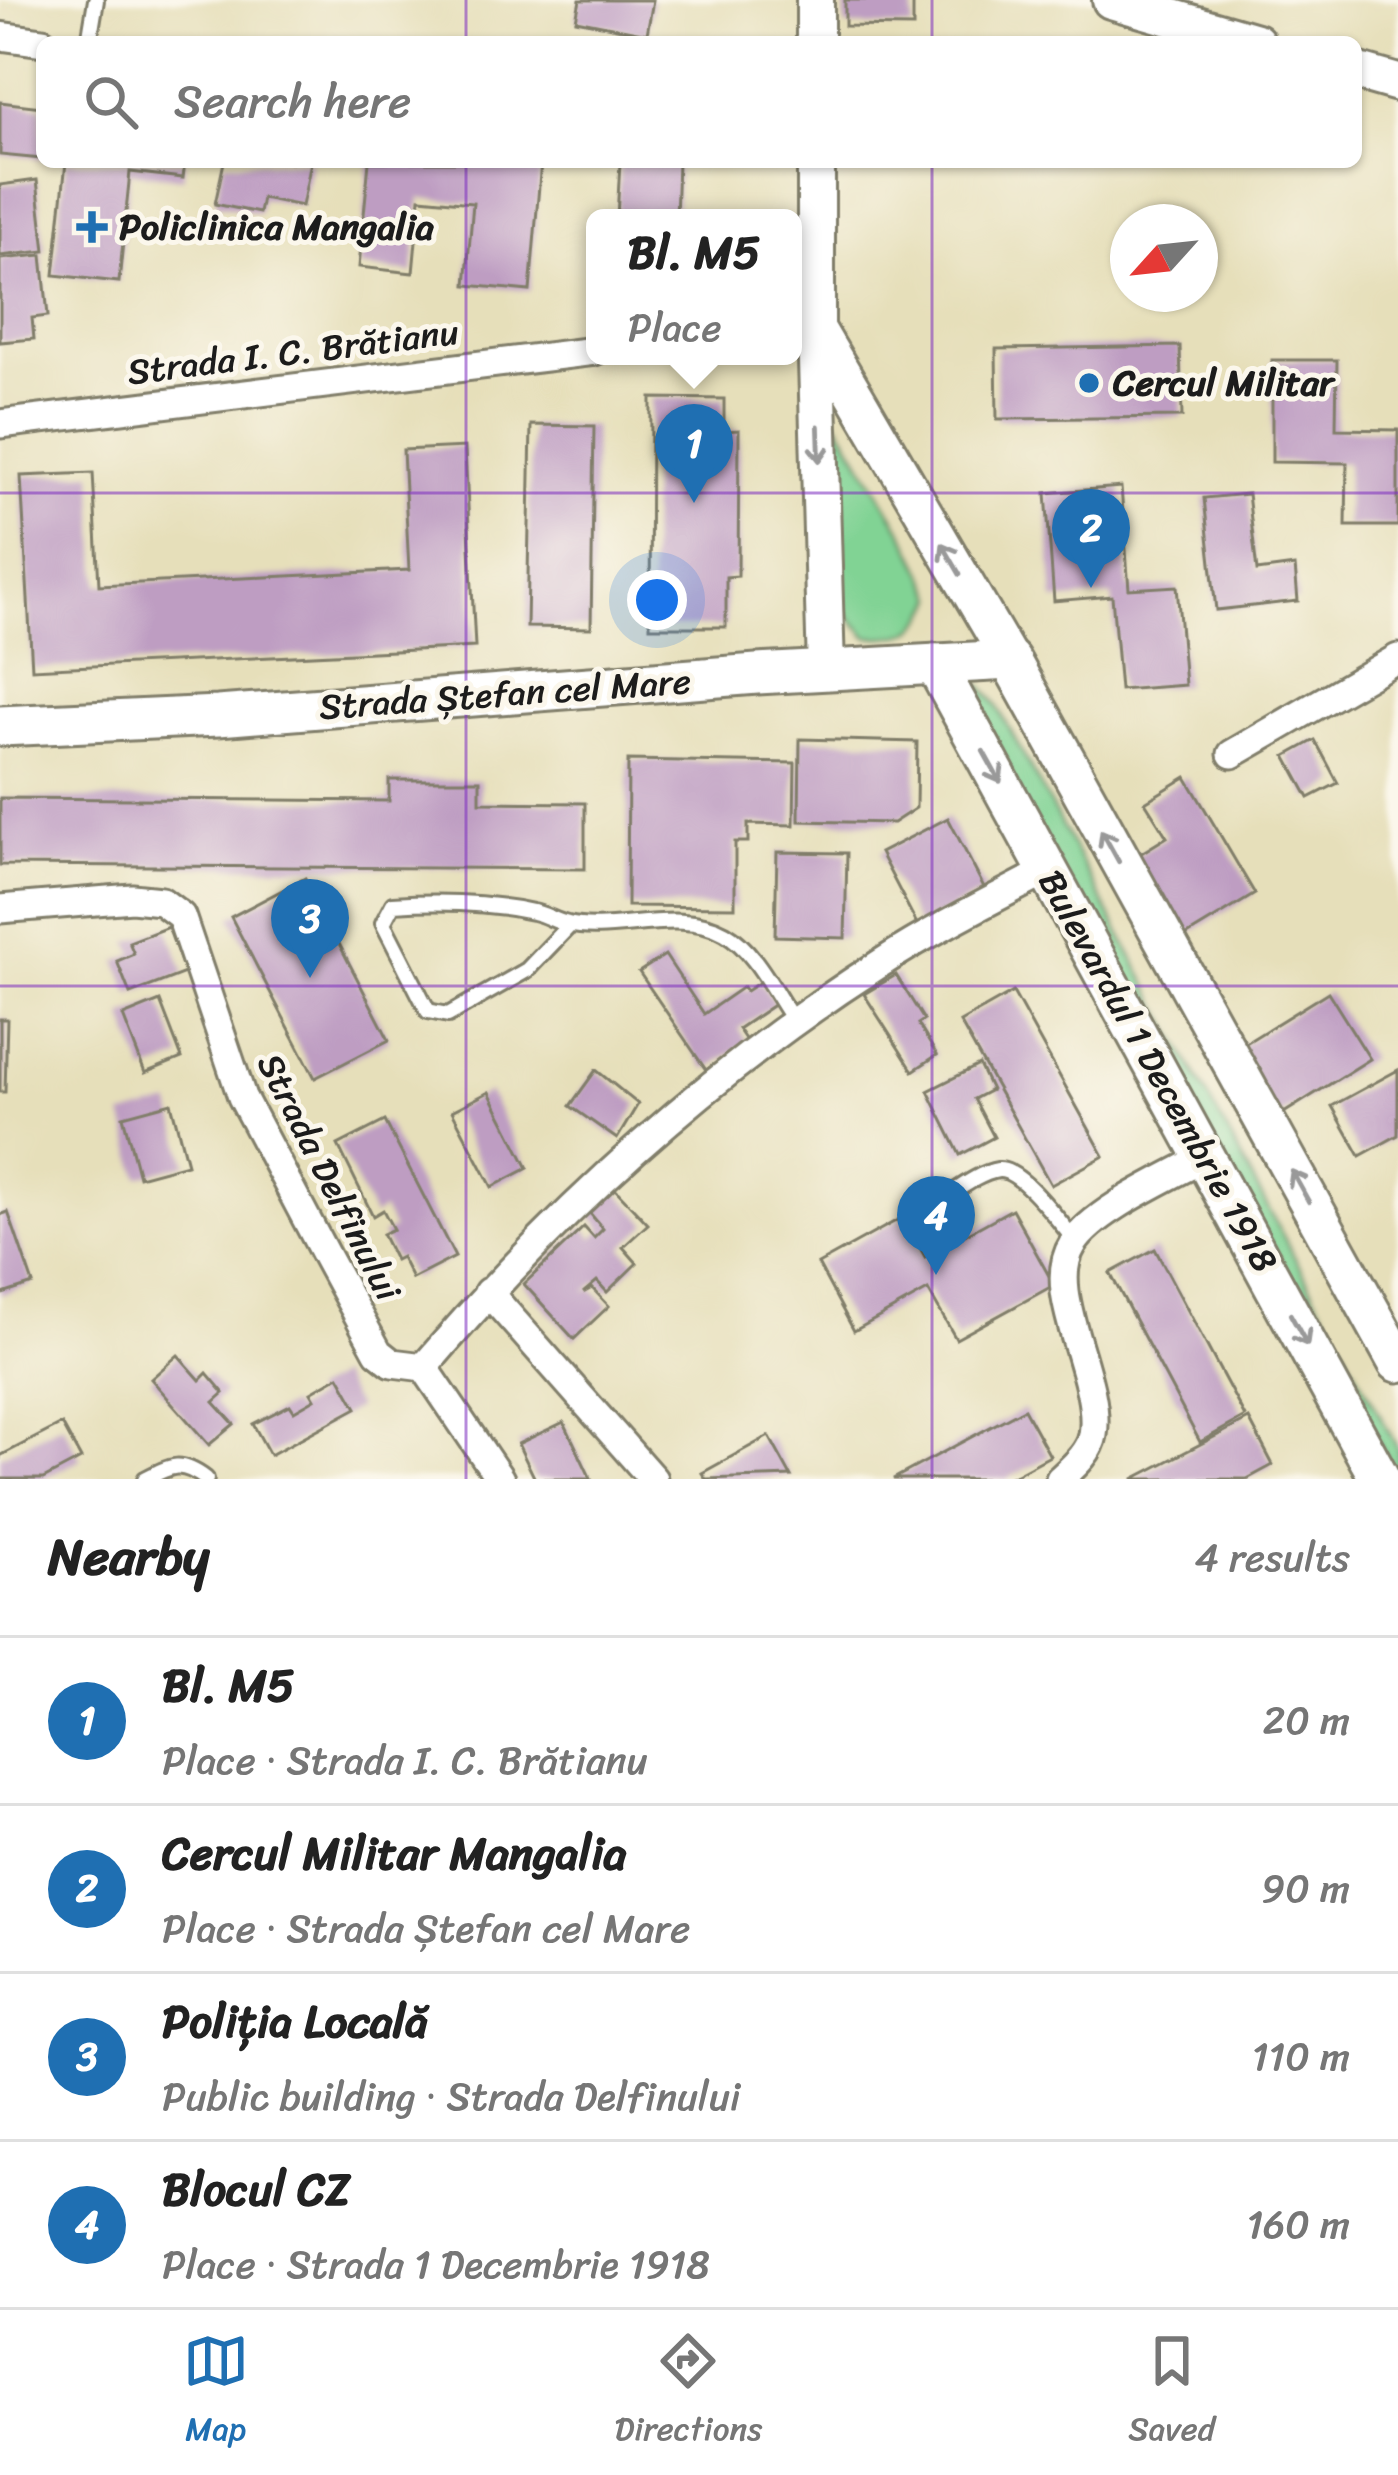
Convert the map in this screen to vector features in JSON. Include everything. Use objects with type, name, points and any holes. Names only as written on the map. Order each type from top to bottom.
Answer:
[{"type":"main road","name":"Strada Ștefan cel Mare","points":[[0,726],[218,716],[1010,660]]},
{"type":"main road","name":"Bulevardul 1 Decembrie 1918","points":[[1010,660],[1398,1362]]},
{"type":"main road","name":"Bulevardul 1 Decembrie 1918","points":[[935,664],[1380,1479]]},
{"type":"street","points":[[815,0],[815,36]]},
{"type":"street","points":[[1111,0],[1235,36]]},
{"type":"street","points":[[0,36],[36,41]]},
{"type":"street","points":[[1362,73],[1398,83]]},
{"type":"street","points":[[816,168],[804,328],[826,670]]},
{"type":"street","points":[[804,328],[1010,660]]},
{"type":"street","name":"Strada I. C. Brătianu","points":[[0,424],[586,352]]},
{"type":"street","points":[[1232,754],[1398,658]]},
{"type":"street","points":[[500,1479],[424,1367],[488,1292],[549,1227],[623,1161],[794,1022],[882,962],[1049,870]]},
{"type":"street","name":"Strada Delfinului","points":[[0,909],[132,898],[160,901],[182,916],[242,1097],[327,1258],[378,1352],[392,1364],[424,1367]]},
{"type":"street","points":[[1060,1479],[1079,1462],[1094,1438],[1093,1394],[1066,1291],[1065,1261],[1075,1240],[1103,1216],[1205,1157]]},
{"type":"street","points":[[488,1292],[652,1479]]},
{"type":"lane","points":[[90,36],[96,0]]},
{"type":"lane","points":[[570,926],[527,970],[448,1015],[428,1011],[383,922],[393,904],[490,904],[538,913],[570,926],[678,923],[725,933],[748,955],[794,1022]]},
{"type":"lane","points":[[938,1202],[991,1171],[1005,1170],[1020,1178],[1075,1240]]},
{"type":"lane","points":[[145,1479],[174,1464],[186,1464],[206,1479]]},
{"type":"green space","points":[[837,421],[936,597],[925,619],[902,635],[868,637],[845,612],[839,570]]},
{"type":"green space","points":[[981,685],[995,702],[1398,1449],[1398,1479],[962,695]]},
{"type":"building","points":[[580,0],[653,0],[647,34],[576,20]]},
{"type":"building","points":[[845,0],[913,0],[913,27],[845,26]]},
{"type":"building","name":"Policlinica Mangalia","points":[[0,102],[36,106],[36,158],[0,155]]},
{"type":"building","name":"Policlinica Mangalia","points":[[65,168],[184,168],[183,178],[130,172],[119,282],[54,275]]},
{"type":"building","points":[[223,168],[310,168],[302,206],[262,198],[259,213],[215,204]]},
{"type":"building","points":[[368,168],[540,168],[530,291],[466,285],[473,203],[420,198],[413,273],[359,267]]},
{"type":"building","points":[[620,168],[678,168],[676,209],[617,209]]},
{"type":"building","points":[[37,180],[45,251],[0,256],[0,185]]},
{"type":"building","points":[[42,255],[48,316],[32,318],[34,339],[0,342],[0,259]]},
{"type":"building","name":"Cercul Militar","points":[[1180,346],[1182,417],[997,419],[996,349]]},
{"type":"building","points":[[1272,360],[1337,360],[1336,429],[1398,430],[1398,526],[1346,526],[1347,463],[1272,462]]},
{"type":"building","points":[[651,398],[724,399],[724,431],[739,430],[738,576],[726,577],[726,627],[650,627]]},
{"type":"building","points":[[531,425],[594,426],[591,628],[527,627]]},
{"type":"building","points":[[465,447],[475,647],[32,669],[21,476],[93,473],[99,585],[409,570],[403,450]]},
{"type":"building","points":[[1121,487],[1129,589],[1177,586],[1185,685],[1120,690],[1112,596],[1054,601],[1046,493]]},
{"type":"building","points":[[1248,494],[1257,571],[1295,566],[1298,601],[1216,610],[1204,498]]},
{"type":"building","points":[[800,739],[917,742],[916,808],[893,823],[799,821]]},
{"type":"building","points":[[1315,740],[1338,783],[1309,798],[1286,756]]},
{"type":"building","points":[[628,760],[795,763],[794,825],[748,824],[748,842],[735,842],[735,907],[627,906]]},
{"type":"building","points":[[1186,777],[1255,894],[1179,940],[1130,860],[1167,837],[1145,802]]},
{"type":"building","points":[[389,780],[480,780],[480,802],[585,803],[585,869],[0,865],[0,798],[389,801]]},
{"type":"building","points":[[948,818],[986,891],[918,926],[880,853]]},
{"type":"building","points":[[777,852],[847,853],[845,938],[775,936]]},
{"type":"building","points":[[305,878],[389,1040],[315,1078],[231,917]]},
{"type":"building","points":[[168,927],[185,973],[130,994],[117,961],[134,954],[129,942]]},
{"type":"building","points":[[665,955],[704,1014],[743,987],[746,991],[760,982],[775,1004],[738,1029],[747,1042],[706,1070],[639,972]]},
{"type":"building","points":[[896,975],[924,1020],[918,1024],[937,1055],[913,1071],[864,994]]},
{"type":"building","points":[[1013,992],[1104,1156],[1051,1185],[960,1022]]},
{"type":"building","points":[[1328,992],[1370,1059],[1271,1121],[1241,1046]]},
{"type":"building","points":[[160,1001],[182,1058],[145,1073],[123,1016]]},
{"type":"building","points":[[0,1019],[7,1019],[5,1092],[0,1092]]},
{"type":"building","points":[[979,1065],[991,1090],[974,1099],[994,1137],[960,1155],[928,1091]]},
{"type":"building","points":[[596,1070],[638,1104],[617,1139],[570,1106]]},
{"type":"building","points":[[1398,1070],[1398,1135],[1360,1156],[1332,1106]]},
{"type":"building","points":[[489,1092],[528,1168],[492,1187],[452,1111]]},
{"type":"building","points":[[171,1103],[187,1164],[139,1177],[123,1116]]},
{"type":"building","points":[[385,1121],[455,1257],[412,1279],[401,1257],[395,1260],[382,1234],[393,1229],[383,1210],[373,1216],[338,1145]]},
{"type":"building","points":[[614,1188],[648,1224],[623,1247],[637,1263],[607,1292],[597,1281],[583,1293],[592,1288],[609,1306],[574,1339],[524,1284],[584,1227],[594,1238],[603,1229],[589,1212]]},
{"type":"building","points":[[1012,1209],[1054,1285],[956,1339],[928,1290],[854,1331],[818,1264],[903,1217],[925,1257]]},
{"type":"building","points":[[8,1212],[33,1284],[0,1295],[0,1215]]},
{"type":"building","points":[[1155,1249],[1245,1417],[1200,1442],[1110,1273]]},
{"type":"building","points":[[178,1355],[200,1380],[207,1373],[224,1393],[214,1402],[234,1424],[209,1445],[151,1379]]},
{"type":"building","points":[[339,1376],[357,1408],[270,1455],[253,1424],[290,1405],[294,1411],[315,1399],[311,1392]]},
{"type":"building","points":[[1024,1409],[1050,1456],[1007,1479],[893,1479]]},
{"type":"building","points":[[1249,1419],[1273,1465],[1247,1479],[1133,1479]]},
{"type":"building","points":[[564,1422],[591,1479],[535,1479],[518,1444]]},
{"type":"building","points":[[62,1424],[81,1459],[43,1479],[0,1479],[0,1456]]},
{"type":"building","points":[[769,1436],[791,1476],[706,1479],[702,1473]]},
{"type":"place","name":"Policlinica Mangalia","points":[[92,227]]},
{"type":"place","name":"Cercul Militar","points":[[1089,383]]},
{"type":"place","name":"Bl. M5","points":[[694,503]]},
{"type":"place","name":"Cercul Militar Mangalia","points":[[1091,588]]},
{"type":"place","name":"Poliția Locală","points":[[310,978]]},
{"type":"place","name":"Blocul CZ","points":[[936,1275]]}]
